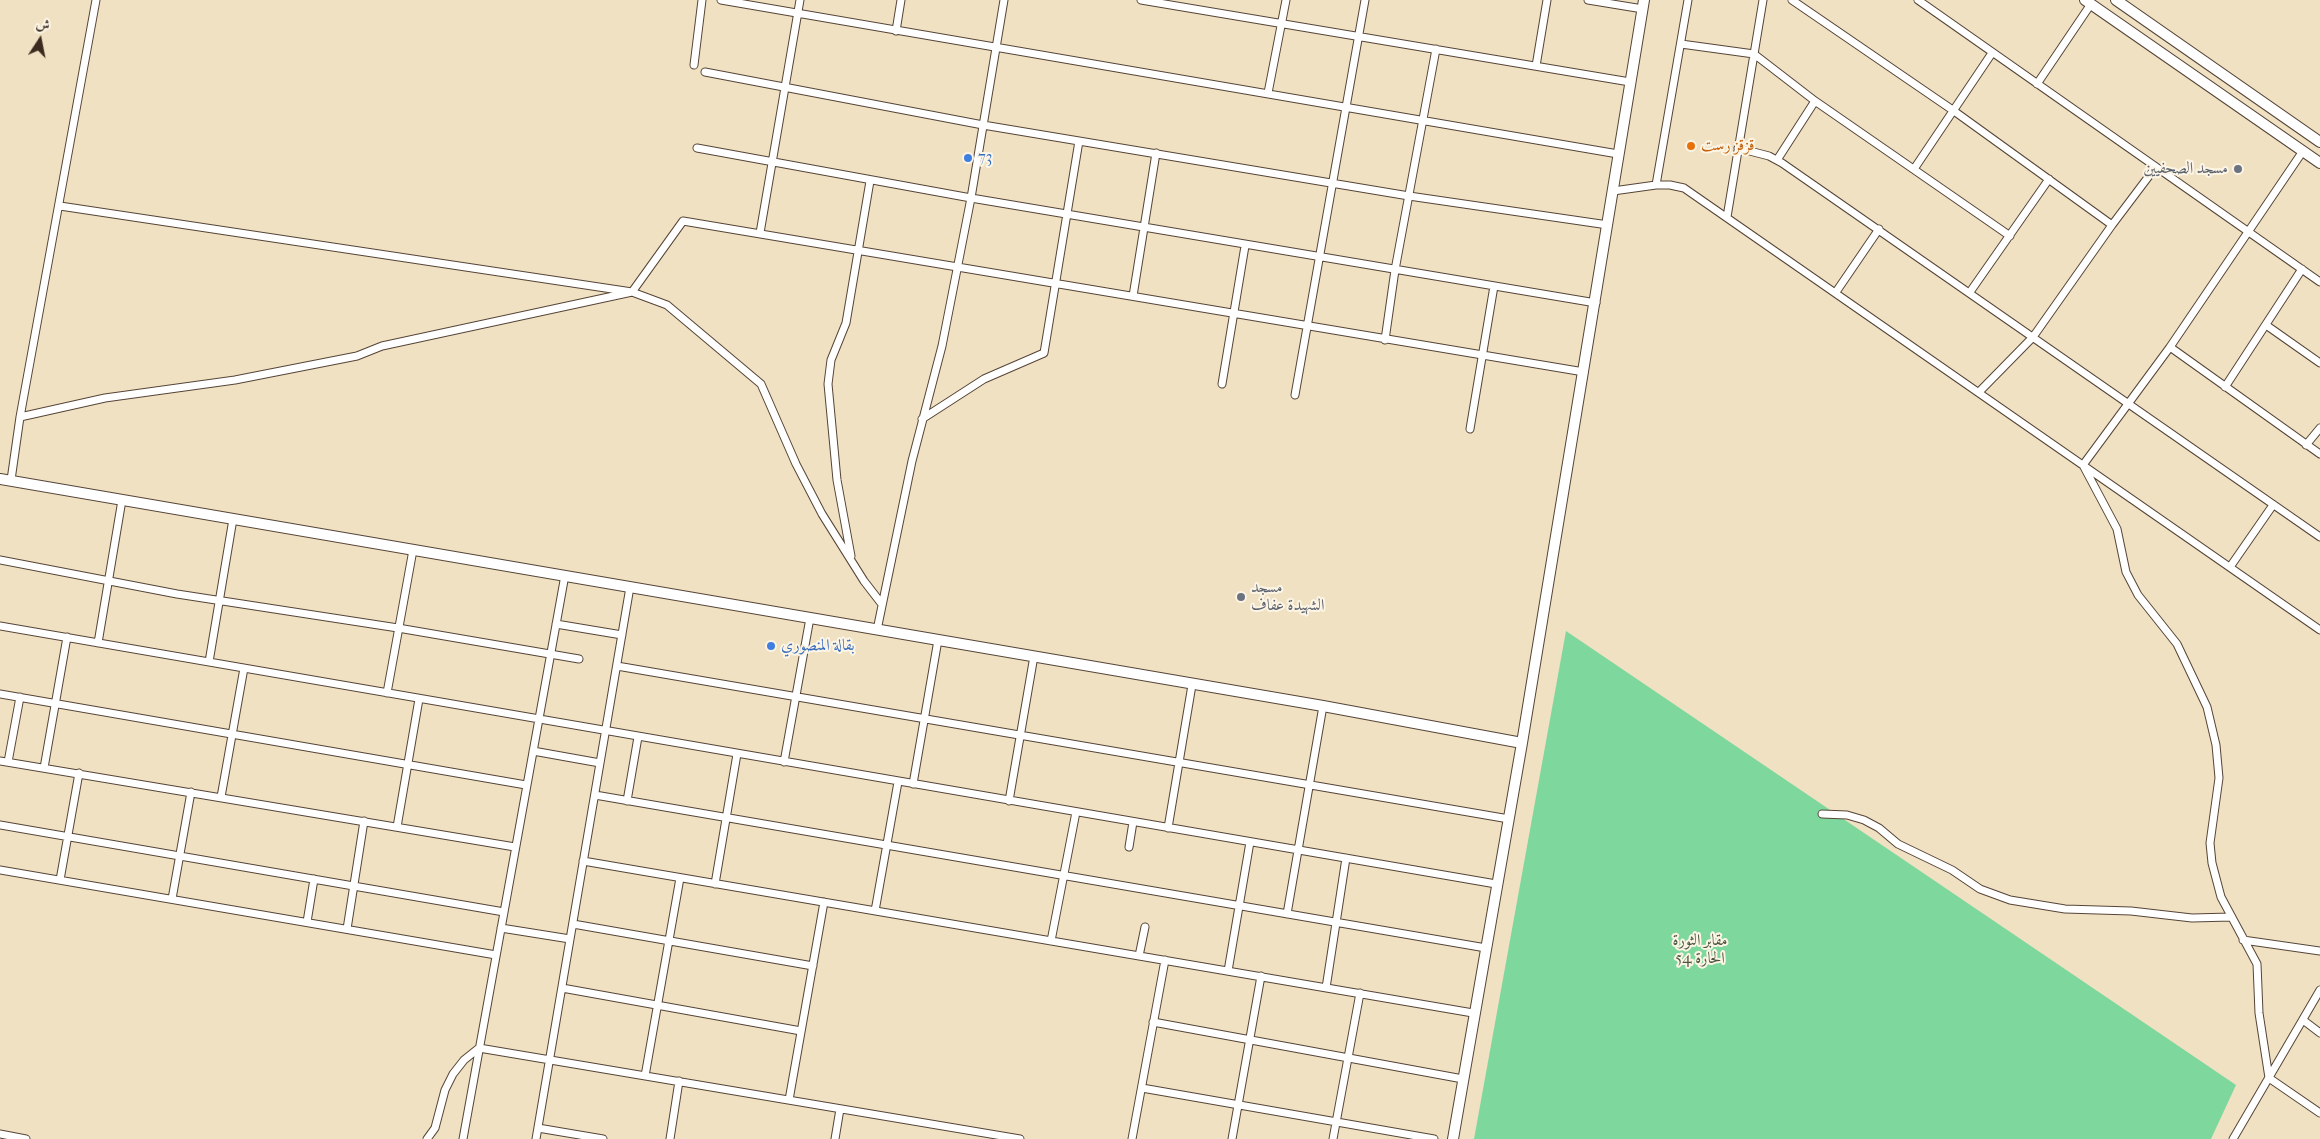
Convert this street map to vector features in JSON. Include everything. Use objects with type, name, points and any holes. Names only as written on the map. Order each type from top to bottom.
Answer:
[{"type":"main road","points":[[2116,0],[2320,142]]},
{"type":"main road","points":[[2088,2],[2320,163]]},
{"type":"main road","points":[[1453,1139],[1522,743],[1644,4]]},
{"type":"main road","points":[[0,479],[1323,706],[1522,743]]},
{"type":"street","points":[[11,480],[20,417],[60,206],[96,0]]},
{"type":"street","points":[[694,65],[702,0]]},
{"type":"street","points":[[721,0],[995,49],[1268,93],[1618,154]]},
{"type":"street","points":[[760,233],[800,0]]},
{"type":"street","points":[[896,31],[901,0]]},
{"type":"street","points":[[877,630],[881,603],[922,419],[942,346],[971,198],[1004,0]]},
{"type":"street","points":[[1141,0],[1630,82]]},
{"type":"street","points":[[1268,93],[1286,0]]},
{"type":"street","points":[[1295,395],[1364,0]]},
{"type":"street","points":[[1536,66],[1547,0]]},
{"type":"street","points":[[1588,0],[1644,4]]},
{"type":"street","points":[[1656,185],[1688,0]]},
{"type":"street","points":[[1727,217],[1763,0]]},
{"type":"street","points":[[1792,0],[1954,111],[2112,225]]},
{"type":"street","points":[[1918,0],[2320,282]]},
{"type":"street","points":[[2037,84],[2088,2]]},
{"type":"street","points":[[1681,44],[1754,54],[1815,101],[2010,236]]},
{"type":"street","points":[[1385,340],[1395,270],[1436,49]]},
{"type":"street","points":[[1914,169],[1992,53]]},
{"type":"street","points":[[706,72],[784,89],[983,125],[1332,184],[1608,225]]},
{"type":"street","points":[[1777,160],[1815,101]]},
{"type":"street","points":[[922,419],[984,379],[1044,353],[1080,141]]},
{"type":"street","points":[[697,148],[870,181],[1245,246],[1318,256],[1596,303]]},
{"type":"street","points":[[1738,148],[1777,160],[1970,292],[2320,537]]},
{"type":"street","points":[[2083,465],[2170,347],[2247,230],[2303,151]]},
{"type":"street","points":[[1133,296],[1156,153]]},
{"type":"street","points":[[1979,392],[2033,336],[2155,168]]},
{"type":"street","points":[[1970,292],[2048,179]]},
{"type":"street","points":[[852,562],[837,480],[828,384],[831,360],[846,323],[870,181]]},
{"type":"street","points":[[1613,191],[1670,184],[1684,188],[2320,630]]},
{"type":"street","points":[[60,206],[632,292],[667,305],[761,384],[796,464],[822,514],[852,562],[881,603]]},
{"type":"street","points":[[20,417],[105,398],[235,380],[357,356],[382,346],[632,292],[683,221],[1584,372]]},
{"type":"street","points":[[1836,292],[1879,229]]},
{"type":"street","points":[[1222,384],[1245,246]]},
{"type":"street","points":[[2225,388],[2302,269]]},
{"type":"street","points":[[1470,429],[1494,286]]},
{"type":"street","points":[[2266,325],[2320,363]]},
{"type":"street","points":[[2170,347],[2320,454]]},
{"type":"street","points":[[2306,445],[2320,428]]},
{"type":"street","points":[[2083,465],[2117,529],[2126,572],[2138,595],[2177,644],[2206,707],[2216,745],[2219,778],[2210,842],[2212,863],[2221,897],[2252,954],[2258,970],[2259,1013],[2269,1078],[2320,1113]]},
{"type":"street","points":[[98,642],[122,500]]},
{"type":"street","points":[[2230,567],[2273,505]]},
{"type":"street","points":[[209,662],[233,519]]},
{"type":"street","points":[[387,693],[413,550]]},
{"type":"street","points":[[0,560],[107,581],[579,659]]},
{"type":"street","points":[[463,1139],[564,575]]},
{"type":"street","points":[[536,1139],[630,587]]},
{"type":"street","points":[[784,762],[810,618]]},
{"type":"street","points":[[556,624],[622,635]]},
{"type":"street","points":[[0,626],[1496,884]]},
{"type":"street","points":[[44,768],[67,637]]},
{"type":"street","points":[[913,784],[938,640]]},
{"type":"street","points":[[1009,801],[1034,656]]},
{"type":"street","points":[[617,666],[1508,819]]},
{"type":"street","points":[[221,797],[244,668]]},
{"type":"street","points":[[1168,828],[1192,684]]},
{"type":"street","points":[[0,694],[526,785]]},
{"type":"street","points":[[8,762],[20,697]]},
{"type":"street","points":[[398,827],[419,699]]},
{"type":"street","points":[[1287,914],[1323,706]]},
{"type":"street","points":[[627,801],[638,737]]},
{"type":"street","points":[[533,751],[600,763]]},
{"type":"street","points":[[715,884],[737,754]]},
{"type":"street","points":[[0,760],[515,847]]},
{"type":"street","points":[[60,880],[79,773]]},
{"type":"street","points":[[875,911],[885,845],[898,782]]},
{"type":"street","points":[[172,899],[191,792]]},
{"type":"street","points":[[595,796],[1486,948]]},
{"type":"street","points":[[1051,941],[1076,812]]},
{"type":"street","points":[[1822,814],[1847,815],[1864,820],[1878,828],[1898,844],[1952,870],[1980,889],[2010,900],[2064,909],[2130,911],[2192,918],[2231,918]]},
{"type":"street","points":[[348,929],[364,821]]},
{"type":"street","points":[[1129,847],[1133,822]]},
{"type":"street","points":[[0,825],[504,912]]},
{"type":"street","points":[[1228,971],[1250,842]]},
{"type":"street","points":[[1326,988],[1346,858]]},
{"type":"street","points":[[584,861],[1474,1013]]},
{"type":"street","points":[[0,870],[496,955]]},
{"type":"street","points":[[645,1076],[680,878]]},
{"type":"street","points":[[307,922],[314,879]]},
{"type":"street","points":[[789,1100],[824,902]]},
{"type":"street","points":[[573,924],[813,966]]},
{"type":"street","points":[[1139,956],[1145,927]]},
{"type":"street","points":[[501,928],[570,939]]},
{"type":"street","points":[[2243,940],[2320,951]]},
{"type":"street","points":[[1132,1139],[1165,960]]},
{"type":"street","points":[[1232,1139],[1261,976]]},
{"type":"street","points":[[562,988],[801,1031]]},
{"type":"street","points":[[2233,1139],[2320,990]]},
{"type":"street","points":[[1333,1139],[1360,993]]},
{"type":"street","points":[[2303,1020],[2320,1033]]},
{"type":"street","points":[[1153,1022],[1463,1079]]},
{"type":"street","points":[[427,1139],[435,1128],[445,1090],[453,1074],[464,1060],[479,1048],[1017,1139]]},
{"type":"street","points":[[670,1139],[679,1081]]},
{"type":"street","points":[[1142,1088],[1434,1139]]},
{"type":"street","points":[[835,1139],[840,1108]]},
{"type":"street","points":[[538,1128],[603,1139]]},
{"type":"street","points":[[0,1134],[26,1139]]},
{"type":"green space","name":"مقابر الثورة الحارة 54","points":[[1566,631],[2236,1085],[2211,1139],[1474,1139]]},
{"type":"place","name":"قزقز رست","points":[[1691,146]]},
{"type":"place","name":"73","points":[[968,158]]},
{"type":"place","name":"مسجد الصحفيين","points":[[2238,169]]},
{"type":"place","name":"مسجد الشهيدة عفاف","points":[[1241,597]]},
{"type":"place","name":"بقالة المنصوري","points":[[771,646]]}]
